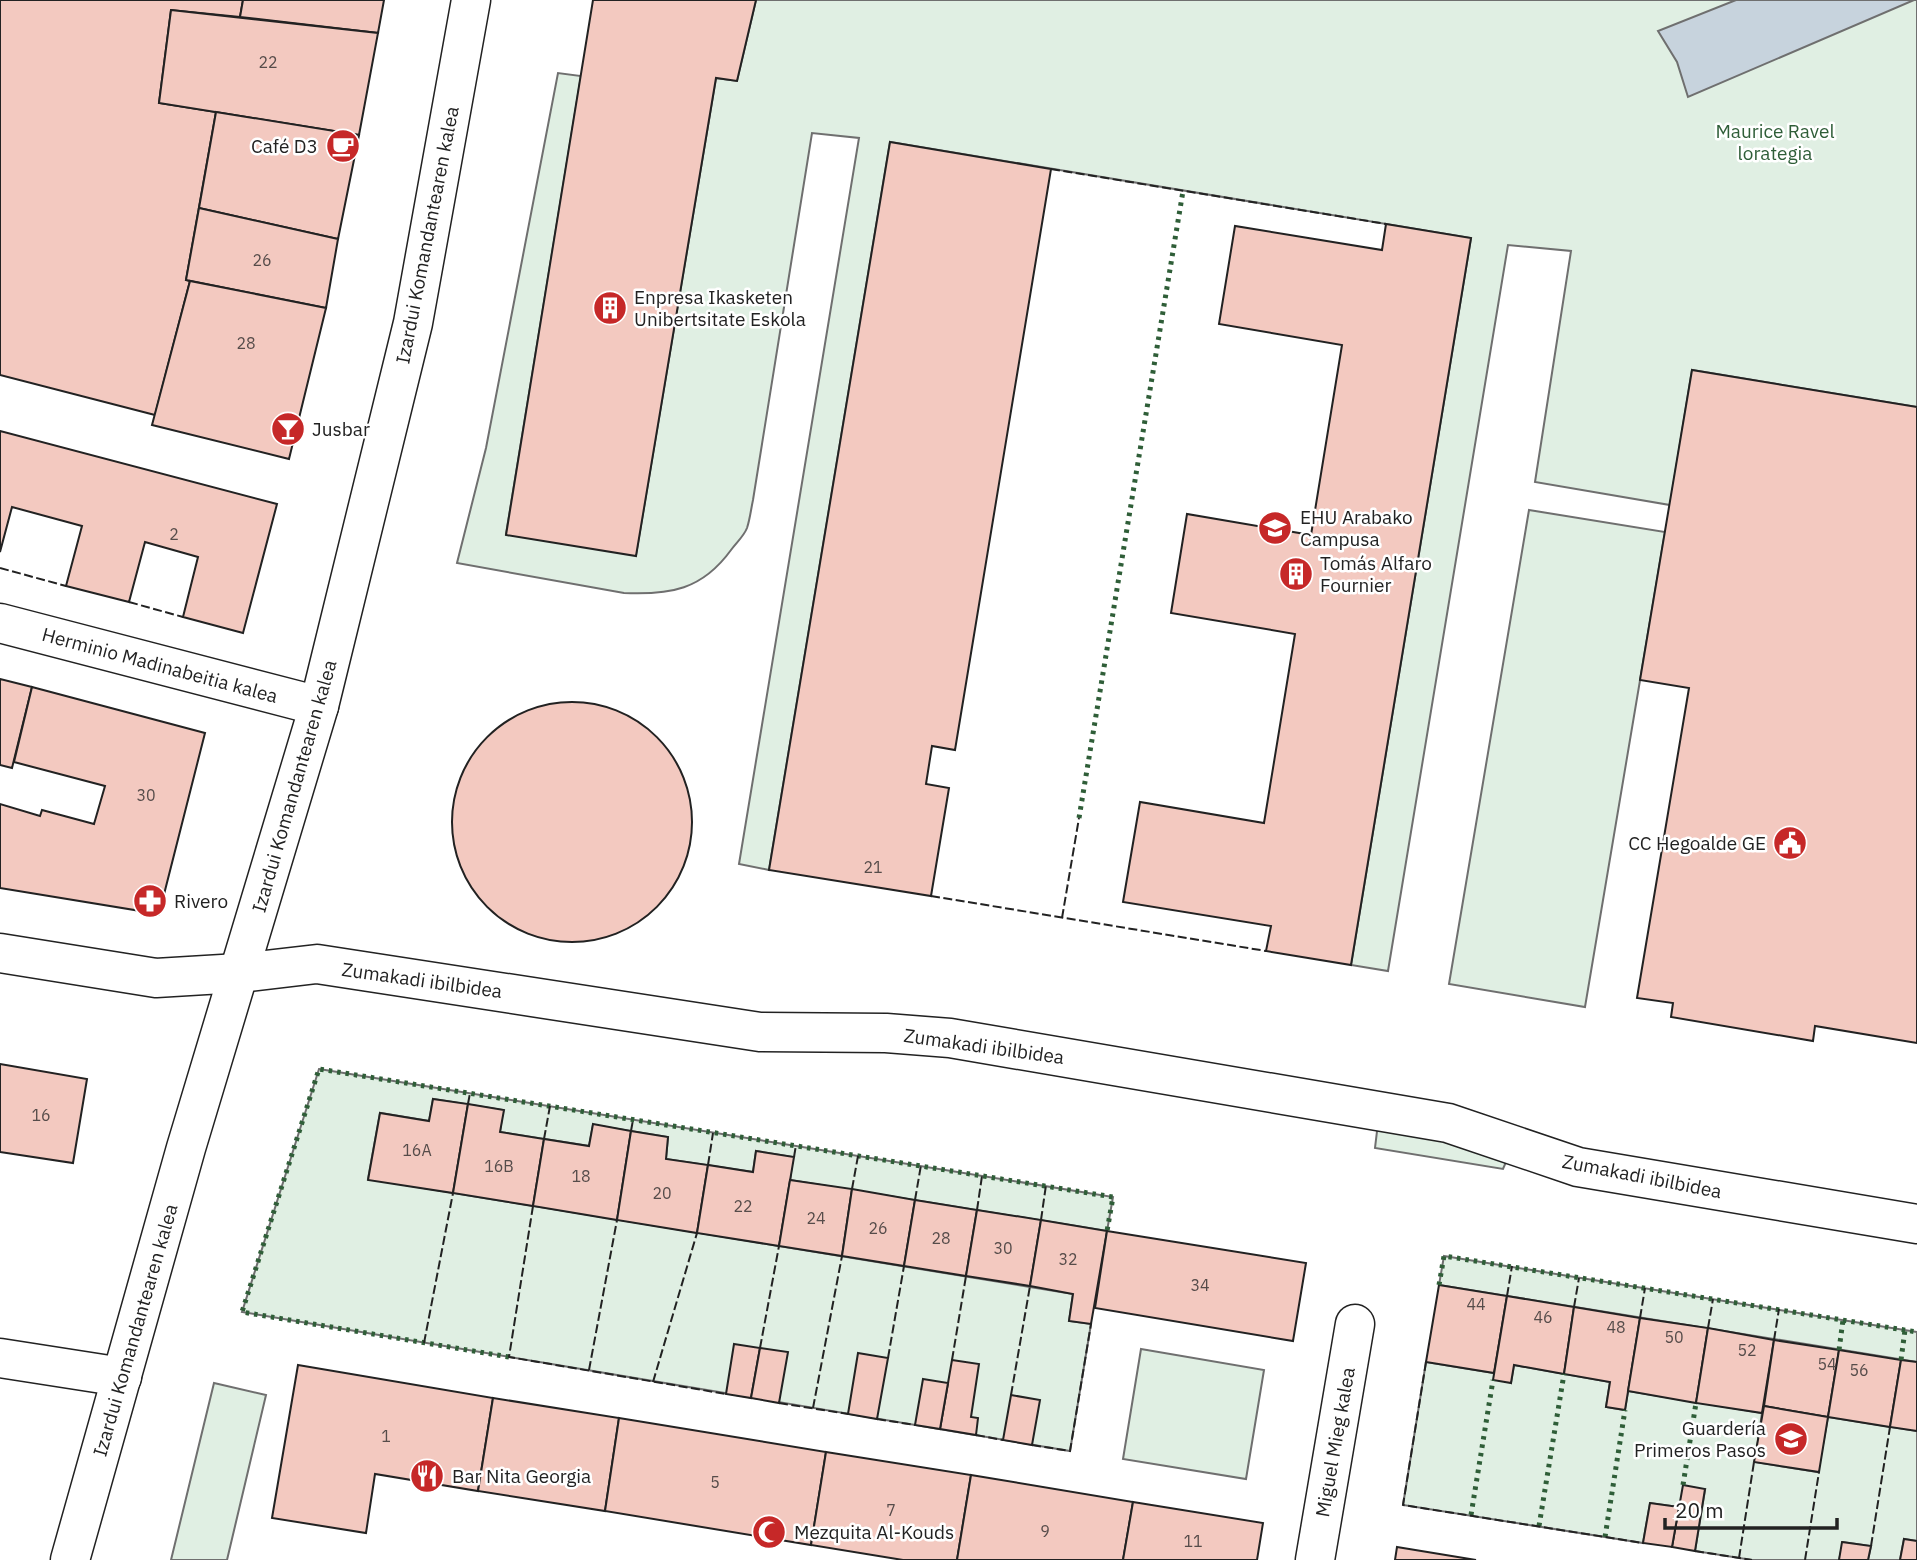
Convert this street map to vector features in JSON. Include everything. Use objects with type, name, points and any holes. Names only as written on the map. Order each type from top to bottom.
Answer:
[{"type":"street","name":"Izardui Komandantearen kalea","points":[[70,1560],[186,1148],[319,706],[413,323],[471,0]]},
{"type":"street","name":"Herminio Madinabeitia kalea","points":[[0,623],[319,706]]},
{"type":"street","name":"Zumakadi ibilbidea","points":[[0,953],[156,978],[239,973],[317,964],[760,1032],[886,1033],[950,1038],[1448,1122],[1578,1167],[1917,1224]]},
{"type":"street","name":"Miguel Mieg kalea","points":[[1315,1560],[1355,1324]]},
{"type":"street","points":[[0,1358],[122,1377]]},
{"type":"green space","name":"Maurice Ravel lorategia","points":[[756,0],[1917,0],[1917,407],[1692,370],[1670,505],[1535,482],[1571,251],[1508,245],[1388,971],[1351,965],[1471,238],[890,142],[769,870],[739,864],[859,138],[812,133],[750,518],[744,534],[720,563],[697,582],[684,587],[656,593],[624,593],[457,563],[486,448],[558,73],[581,76],[506,534],[636,555],[716,78],[737,81]]},
{"type":"green space","points":[[1529,510],[1665,532],[1585,1007],[1449,984]]},
{"type":"green space","points":[[319,1069],[1113,1197],[1107,1231],[790,1180],[793,1157],[756,1151],[753,1172],[666,1159],[668,1137],[593,1125],[589,1146],[500,1132],[503,1110],[433,1099],[429,1121],[380,1113],[368,1179],[1073,1294],[1069,1321],[1091,1324],[1070,1451],[242,1312]]},
{"type":"green space","points":[[1378,1123],[1409,1130],[1506,1162],[1503,1169],[1375,1148]]},
{"type":"green space","points":[[1444,1256],[1917,1332],[1917,1362],[1439,1285]]},
{"type":"green space","points":[[1141,1349],[1264,1370],[1246,1479],[1123,1459]]},
{"type":"green space","points":[[1426,1362],[1494,1373],[1511,1383],[1514,1365],[1610,1382],[1606,1407],[1625,1410],[1628,1391],[1762,1413],[1755,1462],[1818,1472],[1828,1417],[1917,1431],[1917,1541],[1904,1539],[1900,1560],[1868,1560],[1871,1546],[1843,1542],[1839,1560],[1752,1560],[1695,1551],[1705,1490],[1679,1507],[1650,1503],[1643,1543],[1403,1505]]},
{"type":"green space","points":[[214,1383],[266,1395],[227,1560],[171,1560]]},
{"type":"shaded area","points":[[1736,0],[1914,0],[1688,97],[1677,62],[1658,31]]},
{"type":"building","points":[[0,0],[243,0],[240,17],[171,10],[159,103],[216,112],[186,280],[190,281],[155,415],[0,375]]},
{"type":"building","points":[[243,0],[384,0],[378,33],[240,17]]},
{"type":"building","name":"Enpresa Ikasketen Unibertsitate Eskola","points":[[593,0],[756,0],[737,81],[716,78],[636,556],[506,535]]},
{"type":"building","points":[[171,10],[378,33],[359,135],[159,103]]},
{"type":"building","points":[[216,112],[359,135],[338,239],[199,208]]},
{"type":"building","points":[[890,142],[1051,169],[955,750],[932,746],[926,784],[949,788],[931,896],[769,870]]},
{"type":"building","points":[[199,208],[338,239],[326,308],[186,280]]},
{"type":"building","name":"Tomás Alfaro Fournier","points":[[1386,224],[1471,238],[1351,965],[1266,951],[1271,926],[1123,902],[1140,802],[1264,823],[1295,634],[1171,613],[1187,514],[1311,535],[1342,345],[1219,324],[1235,226],[1382,250]]},
{"type":"building","points":[[190,281],[326,308],[289,459],[152,425]]},
{"type":"building","name":"CC Hegoalde GE","points":[[1692,370],[1917,407],[1917,1043],[1815,1026],[1813,1041],[1671,1017],[1673,1003],[1637,998],[1689,688],[1640,680]]},
{"type":"building","points":[[0,431],[277,504],[243,633],[183,617],[198,557],[145,542],[129,602],[66,586],[82,526],[12,507],[0,552]]},
{"type":"building","points":[[0,679],[32,687],[12,768],[0,765]]},
{"type":"building","points":[[32,687],[205,733],[159,914],[0,888],[0,804],[40,816],[42,810],[94,824],[105,786],[14,762]]},
{"type":"building","points":[[560,702],[584,702],[629,716],[657,737],[672,755],[683,776],[690,799],[690,845],[683,868],[672,889],[657,907],[629,928],[607,937],[584,942],[560,942],[515,928],[496,915],[479,898],[466,879],[457,857],[452,834],[452,810],[466,765],[479,746],[496,729],[515,716],[537,707]]},
{"type":"building","points":[[0,1064],[87,1079],[73,1163],[0,1152]]},
{"type":"building","points":[[433,1099],[468,1104],[453,1193],[368,1180],[380,1113],[429,1121]]},
{"type":"building","points":[[468,1104],[504,1110],[500,1132],[544,1139],[533,1206],[453,1193]]},
{"type":"building","points":[[593,1124],[631,1131],[617,1220],[533,1206],[544,1139],[589,1146]]},
{"type":"building","points":[[631,1131],[668,1137],[666,1159],[708,1165],[697,1233],[617,1220]]},
{"type":"building","points":[[756,1151],[794,1157],[779,1246],[697,1233],[708,1165],[753,1172]]},
{"type":"building","points":[[790,1180],[852,1189],[842,1256],[779,1246]]},
{"type":"building","points":[[852,1189],[915,1200],[904,1266],[842,1256]]},
{"type":"building","points":[[915,1200],[977,1210],[966,1276],[904,1266]]},
{"type":"building","points":[[977,1210],[1041,1220],[1030,1286],[966,1276]]},
{"type":"building","points":[[1041,1220],[1107,1231],[1091,1324],[1069,1321],[1073,1294],[1030,1286]]},
{"type":"building","points":[[1107,1231],[1306,1263],[1293,1341],[1095,1308]]},
{"type":"building","points":[[1439,1285],[1507,1296],[1494,1373],[1426,1362]]},
{"type":"building","points":[[1507,1296],[1574,1307],[1564,1374],[1514,1365],[1511,1383],[1493,1380]]},
{"type":"building","points":[[1574,1307],[1640,1318],[1625,1410],[1606,1407],[1610,1382],[1564,1374]]},
{"type":"building","points":[[1640,1318],[1708,1328],[1696,1403],[1628,1391]]},
{"type":"building","points":[[1708,1328],[1774,1340],[1762,1413],[1696,1403]]},
{"type":"building","points":[[1774,1340],[1839,1350],[1828,1417],[1764,1406]]},
{"type":"building","points":[[734,1344],[760,1348],[751,1398],[726,1394]]},
{"type":"building","points":[[760,1348],[788,1352],[779,1403],[751,1398]]},
{"type":"building","points":[[1839,1350],[1901,1360],[1890,1427],[1828,1417]]},
{"type":"building","points":[[858,1353],[888,1358],[877,1419],[848,1414]]},
{"type":"building","points":[[952,1360],[979,1364],[971,1417],[978,1418],[976,1435],[940,1429]]},
{"type":"building","points":[[1901,1360],[1917,1362],[1917,1431],[1890,1427]]},
{"type":"building","points":[[298,1365],[493,1398],[478,1491],[375,1474],[366,1533],[272,1518]]},
{"type":"building","points":[[923,1379],[948,1383],[940,1429],[915,1425]]},
{"type":"building","points":[[1011,1395],[1040,1400],[1032,1445],[1003,1440]]},
{"type":"building","points":[[493,1398],[619,1418],[605,1511],[478,1491]]},
{"type":"building","points":[[1764,1406],[1828,1417],[1819,1472],[1754,1462]]},
{"type":"building","points":[[619,1418],[826,1452],[811,1545],[605,1511]]},
{"type":"building","points":[[826,1452],[971,1475],[957,1560],[903,1560],[811,1545]]},
{"type":"building","points":[[971,1475],[1133,1502],[1123,1560],[957,1560]]},
{"type":"building","points":[[1683,1485],[1705,1489],[1695,1551],[1672,1547]]},
{"type":"building","points":[[1133,1502],[1263,1523],[1257,1560],[1123,1560]]},
{"type":"building","points":[[1650,1503],[1679,1507],[1672,1547],[1643,1543]]},
{"type":"building","points":[[1904,1539],[1917,1541],[1917,1560],[1900,1560]]},
{"type":"building","points":[[1842,1542],[1871,1546],[1868,1560],[1839,1560]]},
{"type":"building","points":[[1397,1547],[1476,1560],[1395,1560]]},
{"type":"hedge","points":[[1079,818],[1183,191]]},
{"type":"hedge","points":[[509,1357],[242,1312],[319,1069],[1113,1197],[1107,1231]]},
{"type":"hedge","points":[[1439,1285],[1444,1256],[1917,1332]]},
{"type":"hedge","points":[[1839,1350],[1843,1320]]},
{"type":"hedge","points":[[1901,1360],[1905,1330]]},
{"type":"hedge","points":[[1539,1526],[1564,1374]]},
{"type":"hedge","points":[[1471,1515],[1493,1380]]},
{"type":"hedge","points":[[1683,1485],[1696,1403]]},
{"type":"hedge","points":[[1605,1537],[1625,1410]]},
{"type":"fence","points":[[1051,169],[1386,224]]},
{"type":"fence","points":[[0,568],[66,586]]},
{"type":"fence","points":[[129,602],[183,617]]},
{"type":"fence","points":[[1062,918],[1079,818]]},
{"type":"fence","points":[[931,896],[1266,951]]},
{"type":"fence","points":[[468,1104],[470,1093]]},
{"type":"fence","points":[[544,1139],[550,1106]]},
{"type":"fence","points":[[631,1131],[633,1120]]},
{"type":"fence","points":[[708,1165],[713,1133]]},
{"type":"fence","points":[[794,1157],[796,1145]]},
{"type":"fence","points":[[852,1189],[858,1156]]},
{"type":"fence","points":[[915,1200],[921,1165]]},
{"type":"fence","points":[[977,1210],[982,1176]]},
{"type":"fence","points":[[1041,1220],[1046,1185]]},
{"type":"fence","points":[[424,1343],[453,1193]]},
{"type":"fence","points":[[533,1206],[509,1357],[726,1394]]},
{"type":"fence","points":[[589,1370],[617,1220]]},
{"type":"fence","points":[[653,1382],[697,1233]]},
{"type":"fence","points":[[760,1348],[779,1246]]},
{"type":"fence","points":[[813,1408],[842,1256]]},
{"type":"fence","points":[[888,1358],[904,1266]]},
{"type":"fence","points":[[1507,1296],[1512,1266]]},
{"type":"fence","points":[[952,1360],[966,1276]]},
{"type":"fence","points":[[1574,1307],[1579,1278]]},
{"type":"fence","points":[[1011,1395],[1030,1286]]},
{"type":"fence","points":[[1640,1318],[1645,1288]]},
{"type":"fence","points":[[1708,1328],[1713,1299]]},
{"type":"fence","points":[[1774,1340],[1779,1309]]},
{"type":"fence","points":[[1032,1445],[1070,1451],[1091,1324]]},
{"type":"fence","points":[[1426,1362],[1403,1505],[1643,1543]]},
{"type":"fence","points":[[779,1403],[848,1414]]},
{"type":"fence","points":[[877,1419],[915,1425]]},
{"type":"fence","points":[[1871,1546],[1890,1427]]},
{"type":"fence","points":[[976,1435],[1003,1440]]},
{"type":"fence","points":[[1739,1558],[1754,1462]]},
{"type":"fence","points":[[1805,1560],[1819,1472]]},
{"type":"fence","points":[[1695,1551],[1752,1560]]},
{"type":"place","name":"Café D3","points":[[343,146]]},
{"type":"place","name":"Enpresa Ikasketen Unibertsitate Eskola","points":[[610,308]]},
{"type":"place","name":"Jusbar","points":[[288,429]]},
{"type":"place","name":"EHU Arabako Campusa","points":[[1275,528]]},
{"type":"place","name":"Tomás Alfaro Fournier","points":[[1296,574]]},
{"type":"place","name":"CC Hegoalde GE","points":[[1790,843]]},
{"type":"place","name":"Rivero","points":[[150,901]]},
{"type":"place","name":"Guardería Primeros Pasos","points":[[1791,1439]]},
{"type":"place","name":"Bar Nita Georgia","points":[[427,1476]]},
{"type":"place","name":"Mezquita Al-Kouds","points":[[769,1532]]}]
